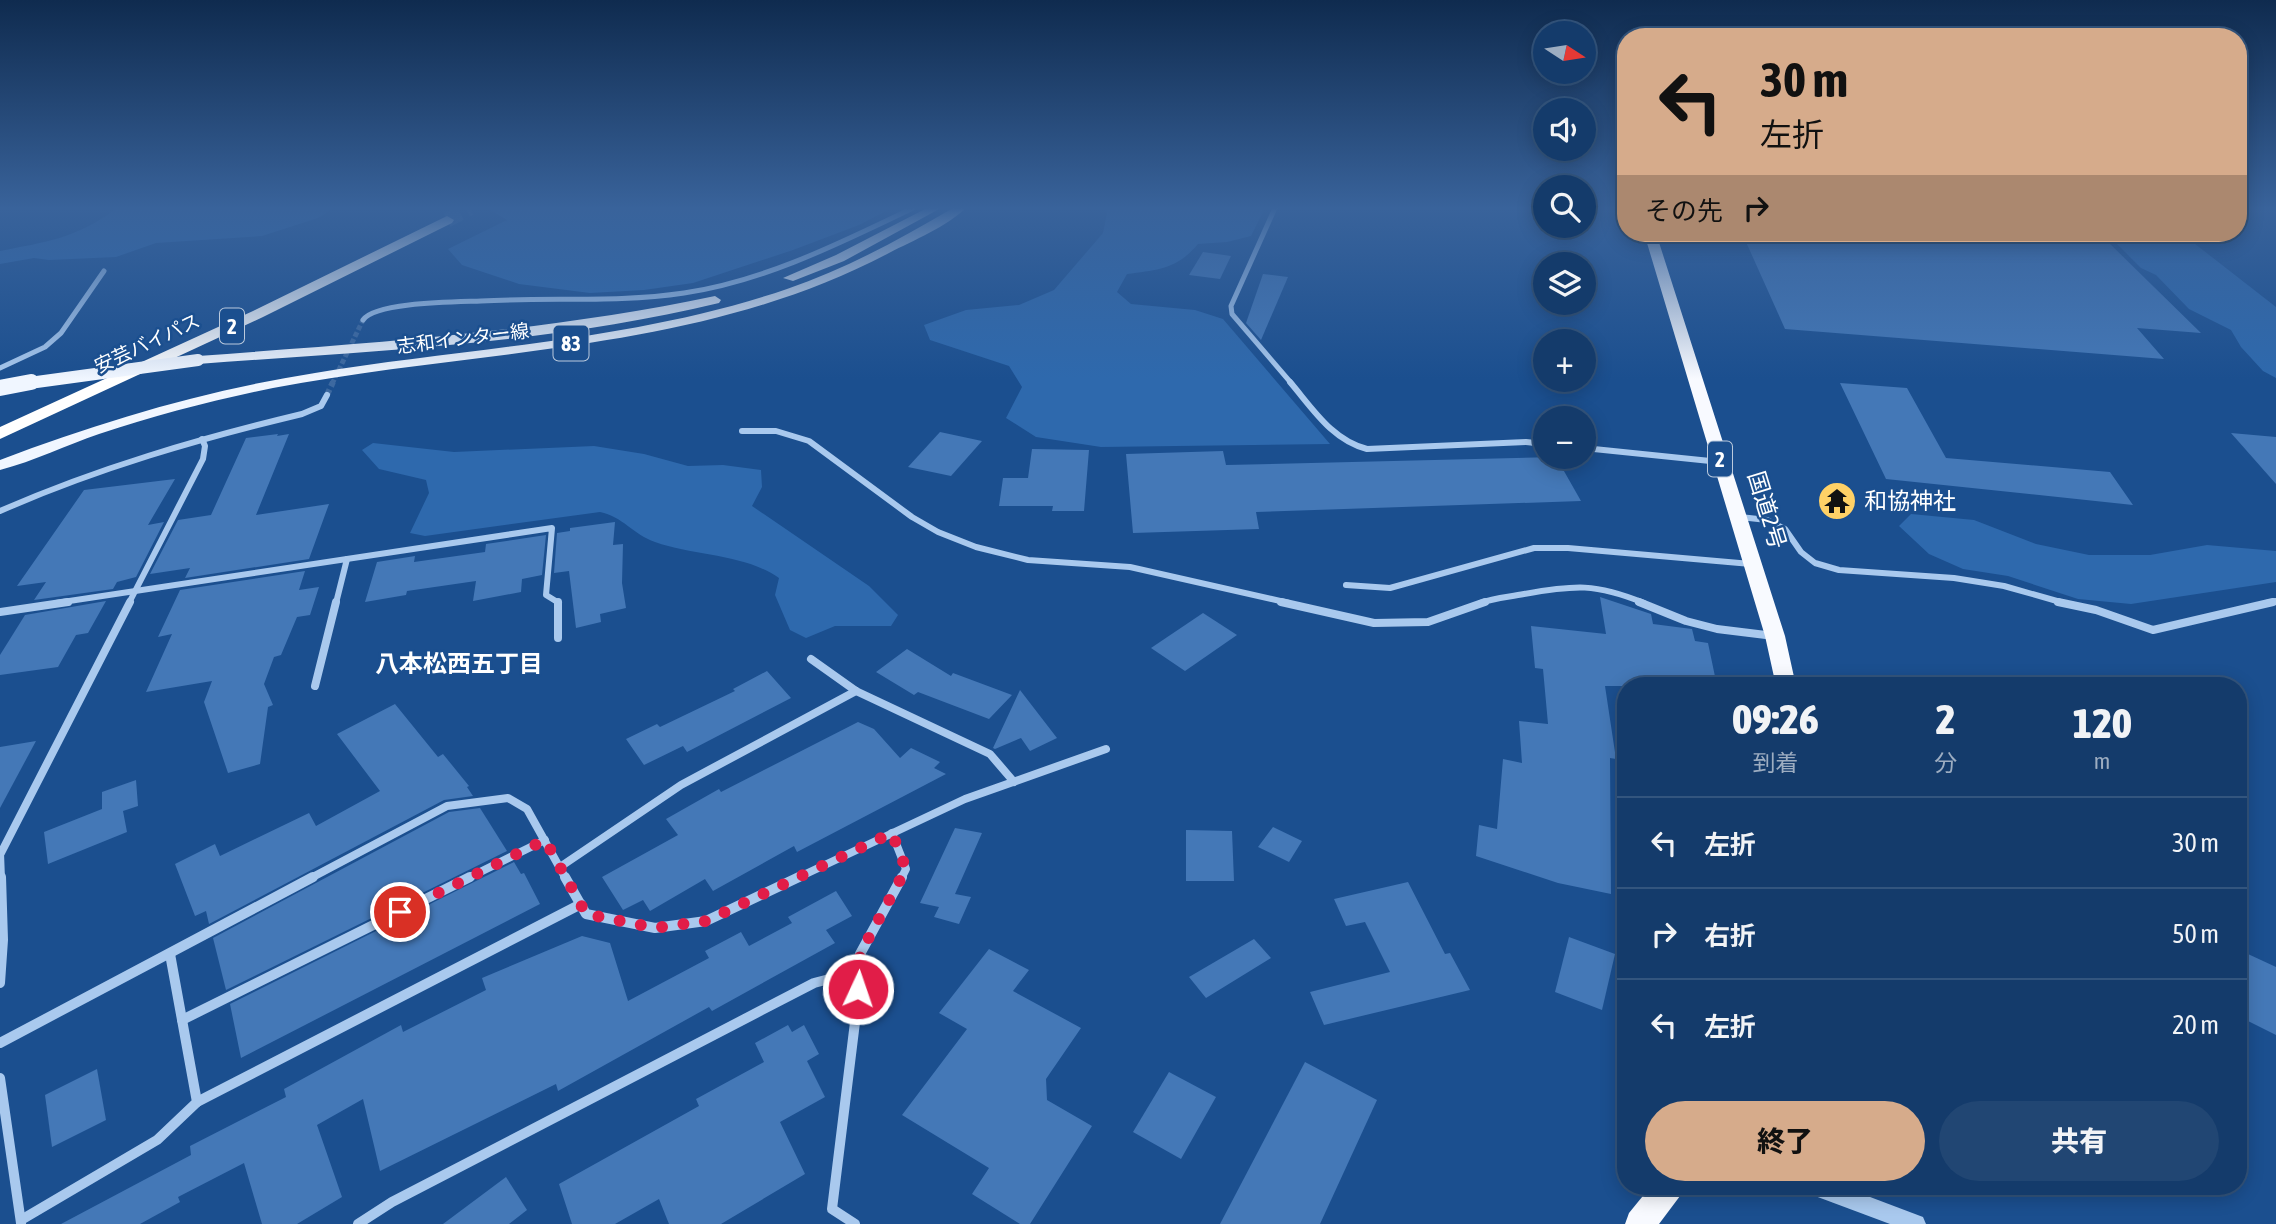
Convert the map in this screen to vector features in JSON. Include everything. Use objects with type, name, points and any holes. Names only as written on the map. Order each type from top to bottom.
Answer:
[{"type":"highway","name":"安芸バイパス","points":[[5,432],[356,265]]},
{"type":"highway","name":"国道2号","points":[[1660,265],[1775,636],[1784,677]]},
{"type":"highway","points":[[1640,1224],[1663,1195]]},
{"type":"main road","name":"志和インター線","points":[[0,388],[58,377],[198,360],[535,332],[659,313],[785,280],[822,265]]},
{"type":"main road","name":"志和インター線","points":[[0,465],[162,410],[219,396],[329,374],[600,338],[730,309],[794,289],[855,265]]},
{"type":"street","points":[[363,320],[367,314],[384,308],[505,300],[604,301],[687,293],[725,284],[780,265]]},
{"type":"street","points":[[1249,265],[1231,306],[1232,314],[1334,433],[1348,444],[1367,449],[1533,443]]},
{"type":"street","points":[[0,368],[45,347],[61,332],[104,271]]},
{"type":"street","points":[[0,511],[78,478],[202,439],[302,414],[321,406],[327,395]]},
{"type":"street","points":[[742,431],[774,428],[793,433],[926,526],[953,538],[1026,559],[1059,563],[1098,562],[1130,567],[1374,623],[1428,622],[1487,601],[1565,587],[1587,586],[1616,592],[1686,621],[1717,629],[1775,636]]},
{"type":"street","points":[[0,983],[3,940],[1,853],[203,459],[205,446],[202,439]]},
{"type":"street","points":[[1596,449],[1721,462]]},
{"type":"street","points":[[1737,517],[1767,520],[1785,530],[1801,552],[1815,563],[1839,570],[1954,578],[2004,586],[2070,606],[2096,610],[2153,630],[2276,601]]},
{"type":"street","points":[[0,612],[552,528],[546,595],[559,602],[558,638]]},
{"type":"street","points":[[1346,586],[1390,588],[1534,548],[1568,548],[1752,564]]},
{"type":"street","points":[[315,686],[347,559]]},
{"type":"street","points":[[811,659],[856,691],[990,754],[1014,782]]},
{"type":"street","points":[[560,867],[681,785],[856,691]]},
{"type":"street","points":[[0,1043],[447,806],[508,798],[527,809],[586,914],[655,928],[706,921],[965,799],[1106,749]]},
{"type":"street","points":[[855,1224],[832,1209],[860,954],[906,869],[892,833]]},
{"type":"street","points":[[182,1020],[545,840]]},
{"type":"street","points":[[0,1078],[21,1222],[157,1140],[197,1102],[580,904]]},
{"type":"street","points":[[170,954],[197,1102]]},
{"type":"street","points":[[358,1224],[392,1202],[814,983],[860,971]]},
{"type":"street","points":[[1838,1195],[1916,1224]]},
{"type":"shaded area","points":[[462,265],[747,265],[693,283],[644,290],[590,293],[519,284]]},
{"type":"shaded area","points":[[1075,265],[1170,265],[1127,274],[1117,292],[1131,304],[1195,310],[1223,319],[1330,444],[1101,447],[1036,437],[1006,418],[1022,387],[1009,366],[930,340],[924,325],[966,310],[1019,305],[1054,290]]},
{"type":"shaded area","points":[[2138,265],[2222,265],[2276,307],[2276,378],[2263,371],[2241,347],[2231,330],[2189,309],[2156,275]]},
{"type":"shaded area","points":[[373,443],[454,452],[594,446],[644,454],[688,466],[723,465],[761,470],[762,487],[752,506],[869,586],[898,615],[891,626],[835,626],[806,638],[790,630],[775,595],[779,578],[766,570],[751,564],[655,542],[615,517],[600,512],[425,536],[410,533],[429,493],[426,480],[379,469],[362,450]]},
{"type":"shaded area","points":[[1911,514],[1974,520],[2036,544],[2089,555],[2150,555],[2207,545],[2276,551],[2276,582],[2131,604],[2078,599],[2008,576],[1963,569],[1929,554],[1899,526]]},
{"type":"building","points":[[1195,265],[1227,265],[1220,279],[1189,275]]},
{"type":"building","points":[[1756,265],[2132,265],[2201,333],[2137,328],[2164,359],[1785,329]]},
{"type":"building","points":[[1263,274],[1288,277],[1261,340],[1246,323]]},
{"type":"building","points":[[1840,383],[1907,388],[1946,458],[2110,472],[2133,505],[1886,479]]},
{"type":"building","points":[[940,432],[982,441],[951,476],[908,467]]},
{"type":"building","points":[[2231,433],[2276,437],[2276,484]]},
{"type":"building","points":[[278,434],[277,436],[289,434],[256,515],[329,504],[309,559],[185,578],[190,568],[150,574],[178,520],[211,515],[246,438]]},
{"type":"building","points":[[1032,449],[1089,450],[1084,511],[1052,511],[1053,506],[999,506],[1003,478],[1028,478]]},
{"type":"building","points":[[1223,451],[1226,465],[1533,458],[1533,469],[1563,469],[1581,501],[1256,512],[1259,529],[1133,533],[1126,454]]},
{"type":"building","points":[[175,479],[148,525],[164,522],[136,577],[117,582],[113,589],[34,600],[46,582],[17,586],[84,490]]},
{"type":"building","points":[[615,522],[613,545],[623,544],[622,583],[626,608],[600,614],[601,622],[576,628],[569,571],[554,573],[557,533],[570,531],[570,528]]},
{"type":"building","points":[[546,535],[542,575],[522,579],[521,592],[473,601],[476,581],[407,591],[406,595],[365,602],[377,562],[415,556],[414,562],[485,552],[486,544]]},
{"type":"building","points":[[305,571],[299,590],[319,587],[310,615],[297,617],[281,655],[274,657],[264,684],[273,705],[268,707],[260,764],[228,773],[204,702],[212,681],[146,692],[172,634],[158,637],[180,590]]},
{"type":"building","points":[[1600,597],[1651,614],[1653,624],[1692,629],[1695,641],[1708,643],[1715,677],[1617,677],[1617,686],[1605,686],[1616,759],[1610,758],[1611,894],[1558,883],[1476,856],[1479,825],[1497,829],[1503,759],[1522,763],[1519,721],[1548,724],[1543,669],[1535,668],[1531,626],[1606,634]]},
{"type":"building","points":[[106,601],[88,633],[76,635],[58,667],[0,675],[0,655],[25,615]]},
{"type":"building","points":[[1203,613],[1237,635],[1185,671],[1151,648]]},
{"type":"building","points":[[907,649],[951,676],[953,673],[1012,695],[989,719],[918,692],[914,695],[876,672]]},
{"type":"building","points":[[767,671],[791,698],[687,752],[683,746],[644,765],[626,739],[657,724],[660,727],[735,691],[733,689]]},
{"type":"building","points":[[1020,690],[1057,738],[1030,751],[1021,738],[995,749],[993,748]]},
{"type":"building","points":[[395,704],[438,757],[443,754],[469,786],[467,787],[473,796],[444,800],[209,924],[206,911],[195,916],[175,864],[215,844],[220,856],[309,813],[316,826],[380,791],[337,734]]},
{"type":"building","points":[[858,722],[874,729],[900,758],[911,748],[940,762],[934,768],[946,774],[797,852],[794,846],[713,891],[705,879],[650,911],[643,900],[623,910],[602,877],[678,835],[666,819],[719,789],[721,792]]},
{"type":"building","points":[[36,741],[0,808],[0,747]]},
{"type":"building","points":[[136,780],[138,806],[123,811],[127,832],[48,864],[44,832],[102,809],[102,792]]},
{"type":"building","points":[[480,808],[507,851],[226,990],[213,938],[449,812]]},
{"type":"building","points":[[1273,827],[1302,841],[1289,862],[1258,847]]},
{"type":"building","points":[[955,828],[982,833],[955,894],[971,897],[959,924],[934,917],[939,907],[920,903]]},
{"type":"building","points":[[1186,830],[1232,831],[1234,881],[1186,881]]},
{"type":"building","points":[[514,862],[521,874],[524,873],[540,904],[241,1058],[230,1004]]},
{"type":"building","points":[[1408,882],[1445,954],[1450,953],[1470,990],[1324,1025],[1310,992],[1390,972],[1365,922],[1346,926],[1334,899]]},
{"type":"building","points":[[836,891],[852,916],[826,930],[835,943],[712,1011],[709,1007],[558,1091],[556,1084],[380,1171],[363,1099],[317,1125],[342,1197],[297,1224],[262,1224],[244,1163],[178,1197],[180,1202],[140,1224],[61,1224],[191,1155],[190,1146],[286,1097],[284,1089],[401,1025],[403,1032],[486,990],[482,978],[582,936],[610,943],[628,1001],[709,958],[705,951],[741,932],[749,946],[792,923],[788,917]]},
{"type":"building","points":[[1569,937],[1615,954],[1602,1010],[1555,992]]},
{"type":"building","points":[[1254,939],[1271,958],[1206,998],[1189,977]]},
{"type":"building","points":[[989,949],[1029,970],[1013,991],[1081,1028],[1046,1079],[1047,1100],[1092,1126],[1030,1224],[1020,1224],[972,1194],[989,1168],[902,1115],[967,1029],[939,1013]]},
{"type":"building","points":[[2248,954],[2276,967],[2276,1035],[2247,1020]]},
{"type":"building","points":[[788,1025],[792,1032],[804,1025],[819,1054],[807,1061],[825,1097],[780,1122],[805,1174],[721,1224],[669,1224],[659,1199],[615,1224],[572,1224],[559,1184],[699,1106],[696,1099],[764,1062],[755,1043]]},
{"type":"building","points":[[1305,1062],[1377,1100],[1320,1224],[1220,1224]]},
{"type":"building","points":[[97,1069],[106,1120],[52,1147],[45,1095]]},
{"type":"building","points":[[1169,1072],[1216,1097],[1181,1159],[1133,1132]]},
{"type":"building","points":[[506,1177],[527,1210],[509,1224],[443,1224]]},
{"type":"tunnel","points":[[332,384],[363,320]]},
{"type":"tunnel","points":[[327,395],[333,382]]},
{"type":"place","name":"和協神社","points":[[1837,501]]},
{"type":"district","name":"八本松西五丁目","points":[[459,663]]},
{"type":"route","points":[[400,912],[545,840],[586,914],[655,928],[706,921],[892,833],[906,869],[860,954],[858,989]]}]
